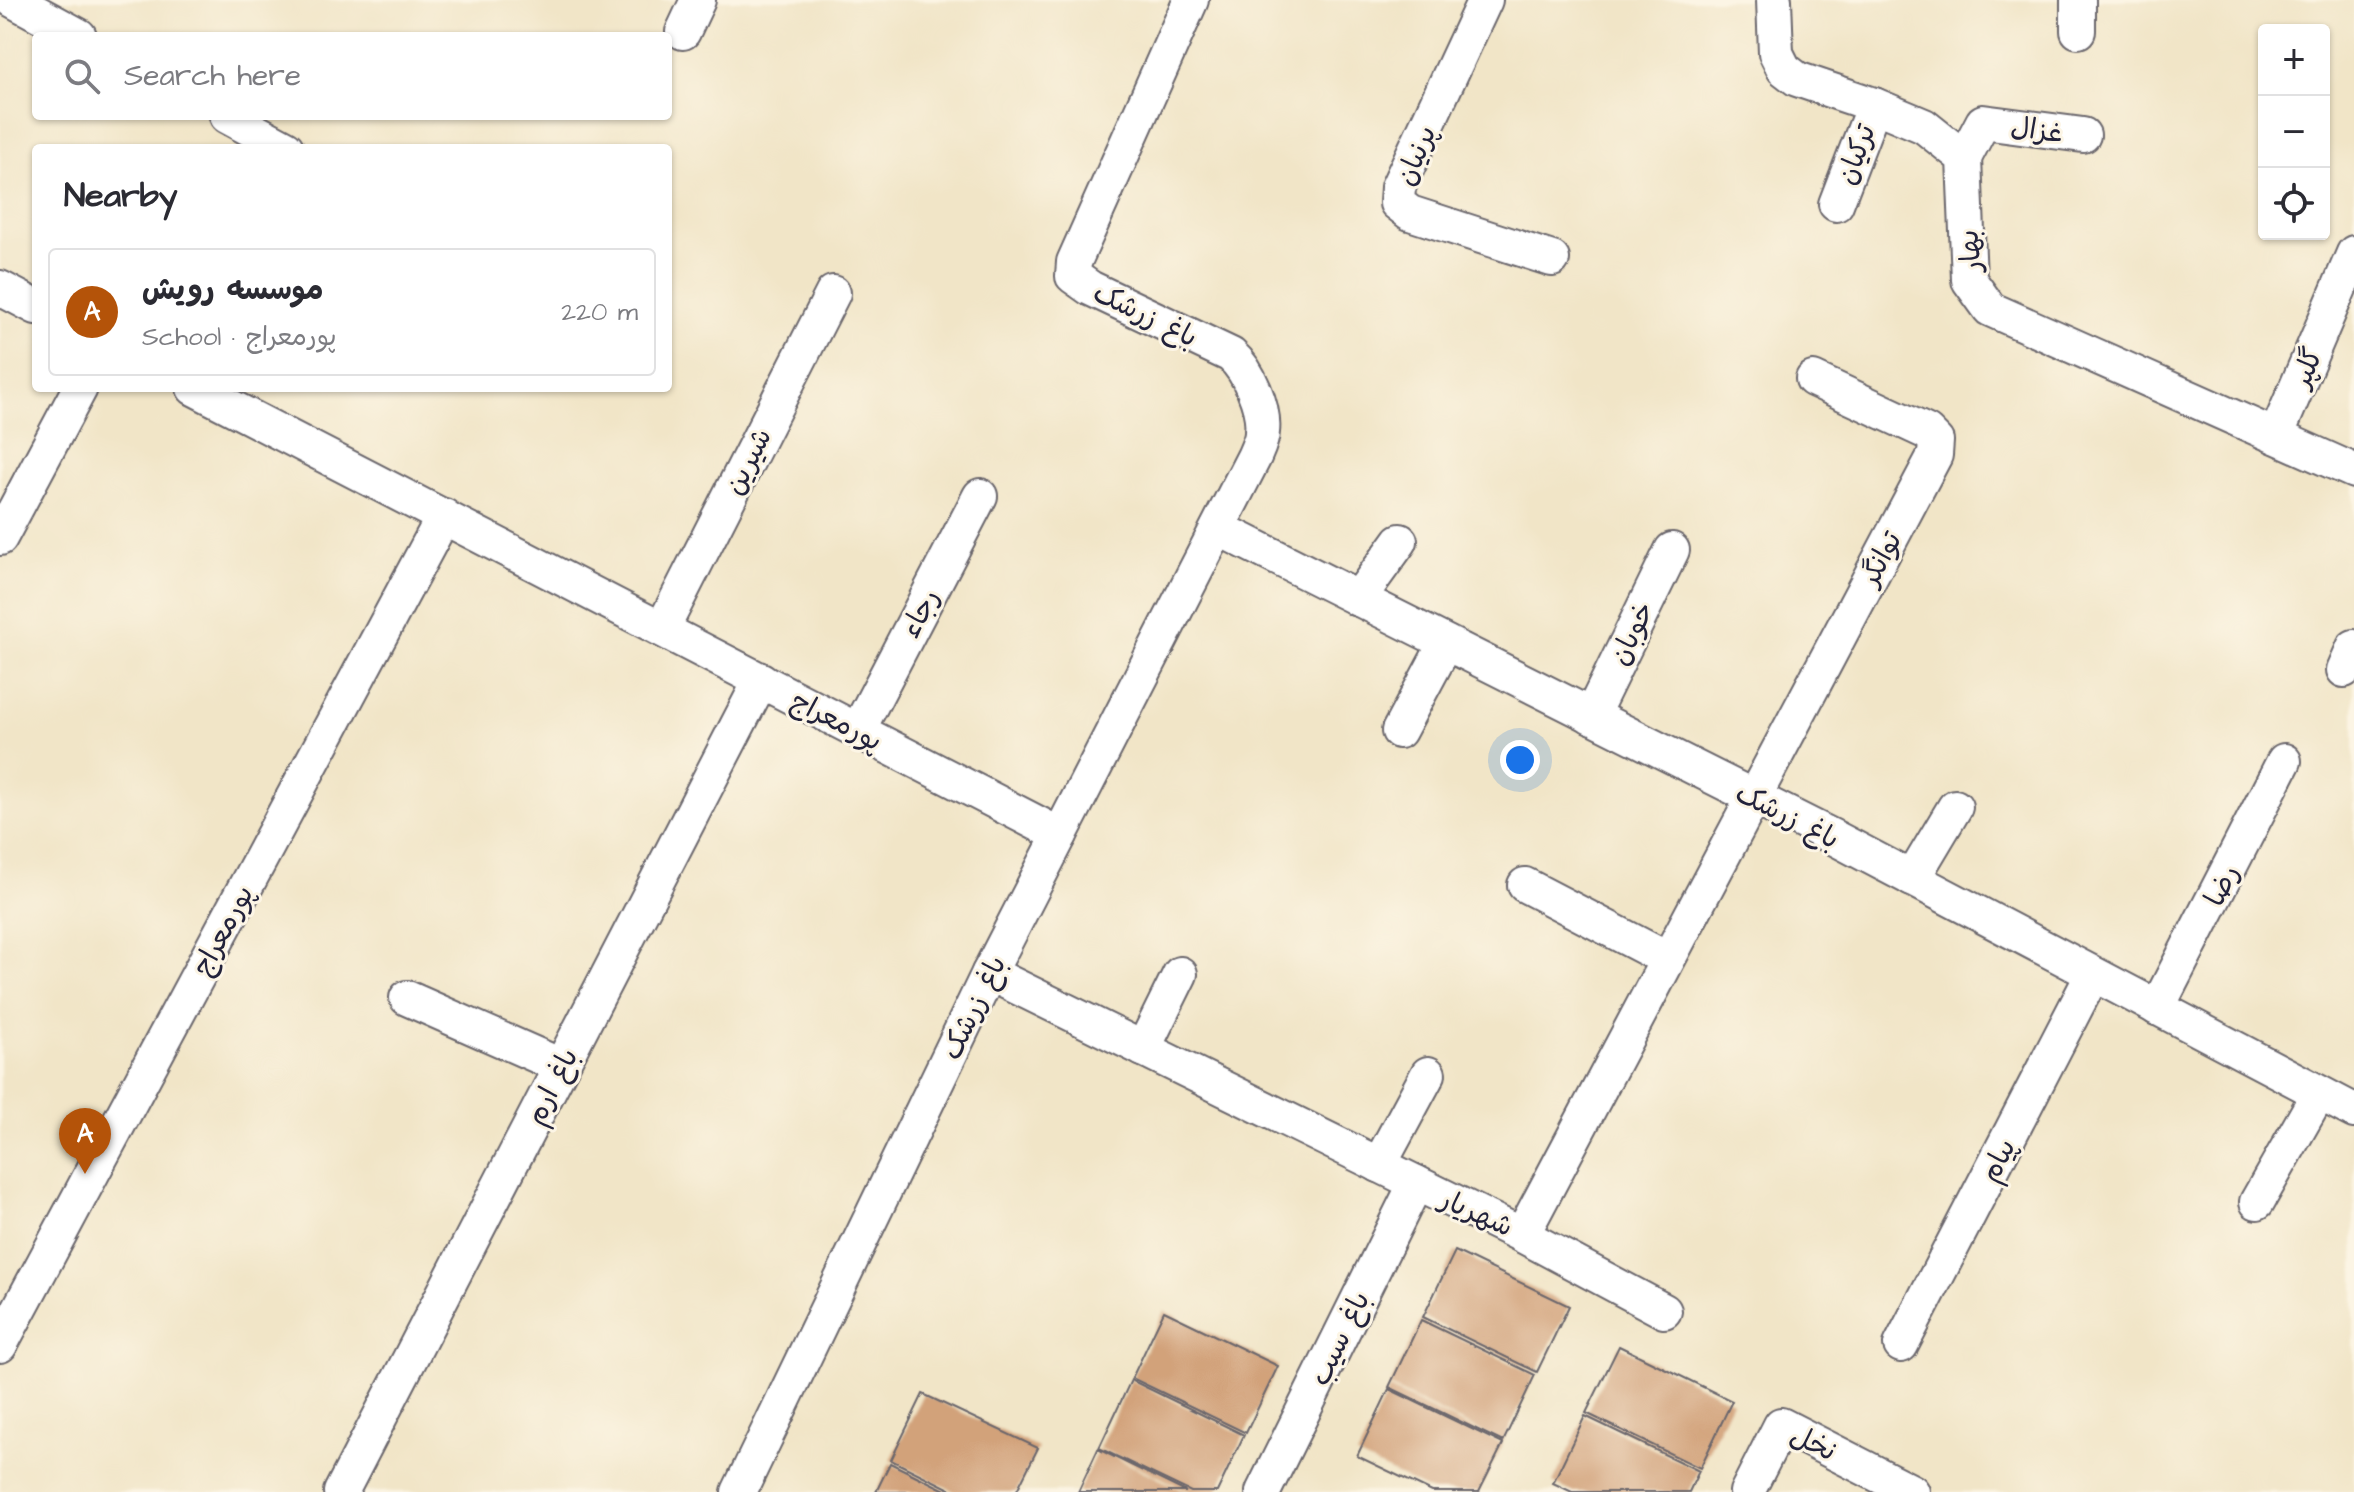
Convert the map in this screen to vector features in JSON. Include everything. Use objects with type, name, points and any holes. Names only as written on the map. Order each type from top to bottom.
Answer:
[{"type":"street","points":[[13,0],[72,32]]},
{"type":"street","points":[[683,32],[698,0]]},
{"type":"street","name":"باغ زرشک","points":[[739,1492],[989,973],[1254,457],[1262,432],[1258,402],[1243,365],[1231,355],[1090,288],[1073,276],[1074,262],[1191,0]]},
{"type":"street","name":"پرنیان","points":[[1485,0],[1398,187],[1397,203],[1410,213],[1552,259]]},
{"type":"street","points":[[1774,0],[1776,53],[1784,69],[1797,79],[1924,126],[1964,158]]},
{"type":"street","name":"ترکیان","points":[[1836,204],[1874,105]]},
{"type":"street","points":[[234,120],[279,144]]},
{"type":"street","name":"غزال","points":[[1964,158],[1983,122],[2083,135]]},
{"type":"street","name":"بهار","points":[[1964,158],[1969,280],[1990,309],[2354,471]]},
{"type":"street","name":"گلپر","points":[[2276,436],[2354,253]]},
{"type":"street","points":[[0,288],[32,305]]},
{"type":"street","name":"شیرین","points":[[662,629],[833,293]]},
{"type":"street","name":"توانگر","points":[[1753,797],[1935,455],[1936,441],[1927,432],[1813,379]]},
{"type":"street","points":[[0,538],[78,392]]},
{"type":"street","name":"پورمعراج","points":[[202,392],[1060,835]]},
{"type":"street","name":"رجاء","points":[[858,730],[980,496]]},
{"type":"street","name":"پورمعراج","points":[[0,1345],[444,516]]},
{"type":"street","name":"باغ زرشک","points":[[1218,528],[1753,797],[2354,1111]]},
{"type":"street","points":[[1358,599],[1400,541]]},
{"type":"street","name":"خوبان","points":[[1591,716],[1672,550]]},
{"type":"street","points":[[1399,731],[1446,643]]},
{"type":"street","name":"باغ ارم","points":[[341,1492],[761,680]]},
{"type":"street","name":"رضا","points":[[2157,1008],[2284,761]]},
{"type":"street","name":"شهریار","points":[[989,973],[1522,1235],[1753,797]]},
{"type":"street","points":[[1912,879],[1955,807]]},
{"type":"street","points":[[1525,885],[1667,959]]},
{"type":"street","points":[[1143,1049],[1180,974]]},
{"type":"street","name":"پیام","points":[[1901,1345],[2093,974]]},
{"type":"street","points":[[407,998],[561,1066]]},
{"type":"street","points":[[1379,1165],[1428,1074]]},
{"type":"street","points":[[2257,1202],[2319,1093]]},
{"type":"street","name":"باغ سیب","points":[[1263,1492],[1416,1183]]},
{"type":"street","points":[[1522,1235],[1664,1311]]},
{"type":"street","name":"نخل","points":[[1747,1492],[1781,1425],[1912,1492]]},
{"type":"building","points":[[1455,1251],[1569,1306],[1537,1372],[1423,1317]]},
{"type":"building","points":[[1164,1311],[1278,1366],[1246,1433],[1132,1378]]},
{"type":"building","points":[[1421,1320],[1535,1375],[1503,1442],[1389,1387]]},
{"type":"building","points":[[1619,1346],[1732,1401],[1700,1468],[1586,1413]]},
{"type":"building","points":[[1131,1380],[1244,1435],[1217,1492],[1191,1492],[1099,1448]]},
{"type":"building","points":[[1389,1389],[1503,1444],[1479,1492],[1432,1492],[1357,1456]]},
{"type":"building","points":[[923,1394],[1038,1448],[1016,1492],[956,1492],[891,1460]]},
{"type":"building","points":[[1585,1416],[1699,1471],[1689,1492],[1572,1492],[1553,1483]]},
{"type":"building","points":[[1098,1449],[1186,1492],[1078,1492]]},
{"type":"building","points":[[890,1463],[949,1492],[876,1492]]},
{"type":"place","name":"موسسه رویش","points":[[85,1174]]}]
